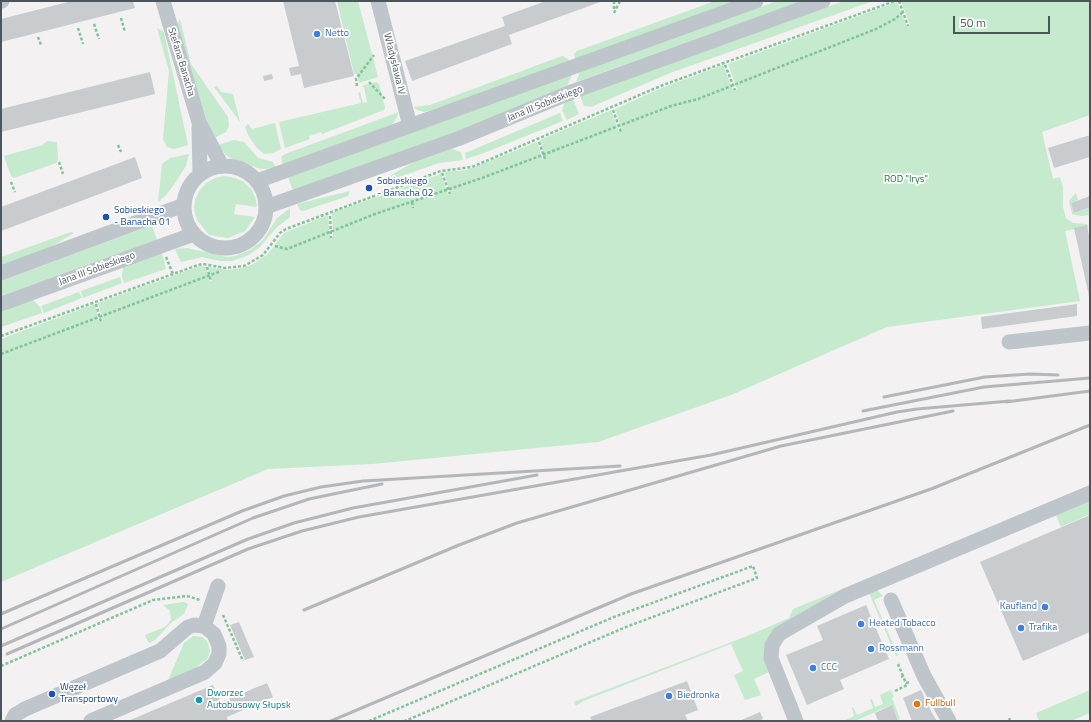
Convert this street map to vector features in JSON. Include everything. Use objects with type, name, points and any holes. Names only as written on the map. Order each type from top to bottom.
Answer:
[{"type":"street","name":"Stefana Banacha","points":[[163,1],[199,122],[222,166]]},
{"type":"street","name":"Władysława IV","points":[[378,1],[410,126]]},
{"type":"street","points":[[257,181],[756,1]]},
{"type":"street","name":"Jana III Sobieskiego","points":[[266,207],[460,138],[574,91],[823,1]]},
{"type":"street","name":"Stefana Banacha","points":[[199,122],[200,174]]},
{"type":"street","points":[[222,166],[241,169],[257,181],[262,189],[266,207],[261,228],[254,237],[238,247],[222,248],[207,244],[194,234],[188,226],[184,205],[186,193],[192,182],[200,174],[211,168],[222,166]]},
{"type":"street","points":[[1,273],[184,205]]},
{"type":"street","name":"Jana III Sobieskiego","points":[[1,304],[194,234]]},
{"type":"street","points":[[1009,342],[1090,333]]},
{"type":"street","points":[[796,721],[771,658],[772,645],[779,634],[846,596],[1090,493]]},
{"type":"street","points":[[204,626],[218,586]]},
{"type":"street","points":[[891,600],[924,676],[949,721]]},
{"type":"street","points":[[12,721],[15,716],[25,709],[160,651],[188,627],[194,625],[204,626],[214,634],[219,646],[218,658],[211,668],[175,686],[95,720]]},
{"type":"path","points":[[614,1],[614,13],[620,1]]},
{"type":"path","points":[[1,336],[201,264],[225,268],[244,266],[263,255],[280,233],[286,229],[357,201],[441,171],[472,167],[663,85],[895,1]]},
{"type":"path","points":[[899,1],[908,26]]},
{"type":"path","points":[[275,246],[287,249],[733,85],[876,29],[895,19],[903,12]]},
{"type":"path","points":[[121,18],[125,32]]},
{"type":"path","points":[[94,24],[99,39]]},
{"type":"path","points":[[78,28],[83,44]]},
{"type":"path","points":[[38,37],[40,45]]},
{"type":"path","points":[[357,86],[356,79],[374,55]]},
{"type":"path","points":[[725,65],[735,90]]},
{"type":"path","points":[[369,82],[385,98]]},
{"type":"path","points":[[613,110],[621,132]]},
{"type":"path","points":[[539,142],[545,159]]},
{"type":"path","points":[[118,144],[121,152]]},
{"type":"path","points":[[59,162],[63,174]]},
{"type":"path","points":[[442,173],[450,194]]},
{"type":"path","points":[[11,182],[15,192]]},
{"type":"path","points":[[412,202],[413,208]]},
{"type":"path","points":[[330,216],[331,238]]},
{"type":"path","points":[[170,266],[173,274]]},
{"type":"path","points":[[207,267],[211,282]]},
{"type":"path","points":[[1,354],[221,271]]},
{"type":"path","points":[[96,304],[101,322]]},
{"type":"path","points":[[369,721],[591,626],[659,599],[753,566],[757,578],[639,622],[405,721]]},
{"type":"path","points":[[1,666],[153,600],[187,596],[204,602]]},
{"type":"path","points":[[221,612],[243,661]]},
{"type":"path","points":[[903,666],[897,663],[906,683]]},
{"type":"path","points":[[895,691],[907,685],[906,683],[910,682]]},
{"type":"green space","points":[[337,1],[358,1],[378,77],[359,83],[357,74],[354,74]]},
{"type":"green space","points":[[715,1],[735,1],[575,59],[574,54],[577,51]]},
{"type":"green space","points":[[777,1],[802,1],[576,82],[580,72]]},
{"type":"green space","points":[[844,1],[873,1],[670,73],[591,107],[584,106],[580,96]]},
{"type":"green space","name":"ROD \"Irys\"","points":[[901,1],[1090,1],[1090,115],[1042,132],[1053,179],[1060,177],[1063,187],[1063,207],[1066,218],[1073,223],[1086,224],[1090,226],[1065,231],[1080,301],[887,327],[731,395],[598,442],[372,464],[268,469],[1,582],[1,339],[95,304],[99,322],[103,321],[98,303],[200,266],[206,267],[210,282],[212,281],[208,267],[229,270],[242,268],[253,264],[268,254],[284,233],[328,215],[330,238],[333,237],[332,213],[441,174],[448,195],[451,194],[444,172],[467,170],[537,142],[543,160],[546,159],[540,140],[611,110],[619,132],[622,131],[615,109],[664,87],[723,65],[733,90],[737,89],[728,64],[897,2],[907,27],[910,25]]},
{"type":"green space","points":[[180,19],[191,64],[228,117],[229,126],[226,132],[214,138],[202,109],[177,24]]},
{"type":"green space","points":[[157,28],[164,32],[188,145],[174,149],[167,147],[163,139],[169,71]]},
{"type":"green space","points":[[562,56],[569,61],[459,101],[425,112],[417,110],[414,107],[430,105]]},
{"type":"green space","points":[[572,75],[567,86],[463,129],[293,191],[288,177]]},
{"type":"green space","points":[[376,82],[379,84],[385,108],[384,110],[322,134],[321,132],[309,136],[310,139],[285,148],[279,122],[361,103],[358,93],[360,92],[363,103],[367,102],[364,87],[361,86]]},
{"type":"green space","points":[[217,86],[221,92],[233,94],[240,122],[214,87]]},
{"type":"green space","points":[[573,99],[579,114],[567,120],[562,110],[565,102]]},
{"type":"green space","points":[[399,112],[391,125],[283,164],[281,157],[285,154]]},
{"type":"green space","points":[[560,113],[563,121],[466,159],[465,153]]},
{"type":"green space","points":[[275,123],[281,149],[273,153],[264,154],[257,148],[248,135],[245,127],[248,124],[252,129]]},
{"type":"green space","points":[[234,140],[244,142],[258,158],[273,162],[276,168],[261,169],[234,160],[226,155],[218,145]]},
{"type":"green space","points":[[47,141],[57,142],[58,160],[56,163],[14,178],[11,176],[4,156],[43,145]]},
{"type":"green space","points":[[452,149],[461,152],[463,160],[439,163],[390,180],[386,178],[414,162]]},
{"type":"green space","points":[[189,154],[186,166],[166,195],[158,202],[162,164],[170,158]]},
{"type":"green space","points":[[224,176],[235,178],[244,182],[252,190],[257,207],[236,204],[234,214],[255,217],[245,231],[228,238],[209,235],[197,220],[194,210],[195,200],[199,191],[206,183],[215,178]]},
{"type":"green space","points":[[350,191],[348,196],[303,211],[300,210],[297,204]]},
{"type":"green space","points":[[1076,193],[1078,200],[1071,203],[1074,213],[1090,207],[1090,215],[1081,216],[1072,214],[1069,201]]},
{"type":"green space","points":[[290,208],[290,217],[277,227],[260,247],[249,255],[232,261],[220,261],[202,257],[181,262],[175,249],[187,248],[227,257],[235,256],[250,250],[263,240],[277,218]]},
{"type":"green space","points":[[152,225],[157,240],[1,296],[1,281]]},
{"type":"green space","points":[[71,232],[74,233],[51,247],[1,265],[1,257]]},
{"type":"green space","points":[[162,253],[166,269],[124,283],[122,276],[123,267]]},
{"type":"green space","points":[[120,277],[122,283],[83,298],[81,291]]},
{"type":"green space","points":[[79,292],[82,298],[44,313],[41,306]]},
{"type":"green space","points":[[33,300],[40,307],[42,313],[1,327],[1,311]]},
{"type":"green space","points":[[1090,500],[1090,514],[1061,527],[1056,515]]},
{"type":"green space","points":[[842,589],[777,627],[769,672],[754,679],[761,695],[745,700],[734,675],[743,671],[731,644],[583,701],[576,706],[574,702],[750,635],[789,618],[793,609]]},
{"type":"green space","points":[[877,590],[883,596],[874,600],[898,655],[896,656],[869,593]]},
{"type":"green space","points":[[184,602],[188,604],[184,614],[171,623],[155,640],[149,643],[145,635],[165,627],[171,620],[170,611],[163,605]]},
{"type":"green space","points":[[193,636],[202,637],[207,641],[210,651],[208,658],[193,670],[170,679],[169,678],[184,643]]},
{"type":"green space","points":[[891,690],[894,697],[892,698],[900,719],[898,720],[891,705],[855,721],[843,721],[854,716],[853,707],[857,715],[873,708],[870,699],[872,699],[875,707],[883,704],[880,695]]},
{"type":"green space","points":[[1090,690],[1090,713],[1071,721],[1039,721],[1036,713]]},
{"type":"building","points":[[72,1],[133,1],[135,8],[1,42],[1,19]]},
{"type":"building","name":"Netto","points":[[283,1],[335,1],[354,76],[304,88],[301,74],[291,76],[289,68],[299,66]]},
{"type":"building","points":[[546,1],[603,1],[509,35],[512,44],[412,81],[405,61],[505,26],[502,17]]},
{"type":"building","points":[[150,72],[155,94],[1,132],[1,109]]},
{"type":"building","points":[[272,74],[273,79],[264,81],[263,76]]},
{"type":"building","points":[[1090,135],[1090,157],[1054,168],[1048,148]]},
{"type":"building","points":[[135,157],[142,178],[1,231],[1,207]]},
{"type":"building","points":[[1090,196],[1090,207],[1074,213],[1071,203]]},
{"type":"building","points":[[1087,225],[1090,241],[1089,296],[1074,228]]},
{"type":"building","points":[[1077,304],[1077,316],[982,329],[981,317]]},
{"type":"building","name":"Kaufland","points":[[1090,515],[1090,632],[1023,661],[980,562]]},
{"type":"building","points":[[866,605],[889,659],[840,680],[844,689],[807,705],[786,655],[823,640],[817,626]]},
{"type":"building","points":[[239,622],[254,657],[245,660],[230,625]]},
{"type":"building","name":"Biedronka","points":[[687,681],[698,710],[685,715],[688,721],[592,721],[590,717]]},
{"type":"building","name":"Dworzec Autobusowy Słupsk","points":[[267,683],[273,697],[227,717],[228,721],[128,721],[213,685],[221,702]]},
{"type":"building","name":"Fullbull","points":[[921,690],[937,721],[912,721],[903,698]]},
{"type":"building","points":[[892,705],[898,721],[878,721],[875,713]]},
{"type":"building","points":[[760,712],[763,719],[758,721],[739,721]]},
{"type":"railway","points":[[884,397],[985,377],[1030,374],[1058,375]]},
{"type":"railway","points":[[863,411],[984,387],[1090,378]]},
{"type":"railway","points":[[1006,402],[1090,391]]},
{"type":"railway","points":[[7,654],[248,549],[302,531],[359,517],[711,455],[897,412],[1010,401]]},
{"type":"railway","points":[[304,610],[459,545],[517,523],[781,446],[953,411]]},
{"type":"railway","points":[[331,721],[631,594],[931,489],[1090,425]]},
{"type":"railway","points":[[1,614],[242,511],[284,496],[321,487],[363,481],[620,466]]},
{"type":"railway","points":[[1,646],[248,539],[294,523],[353,508],[537,475]]},
{"type":"railway","points":[[1,629],[253,518],[309,499],[382,484]]},
{"type":"place","name":"Netto","points":[[317,34]]},
{"type":"place","name":"Sobieskiego - Banacha 02","points":[[369,188]]},
{"type":"place","name":"Sobieskiego - Banacha 01","points":[[106,217]]},
{"type":"place","name":"Kaufland","points":[[1045,607]]},
{"type":"place","name":"Heated Tobacco","points":[[861,624]]},
{"type":"place","name":"Trafika","points":[[1021,628]]},
{"type":"place","name":"Rossmann","points":[[871,649]]},
{"type":"place","name":"CCC","points":[[813,668]]},
{"type":"place","name":"Węzeł Transportowy","points":[[52,694]]},
{"type":"place","name":"Biedronka","points":[[669,696]]},
{"type":"place","name":"Dworzec Autobusowy Słupsk","points":[[199,700]]},
{"type":"place","name":"Fullbull","points":[[917,704]]}]
